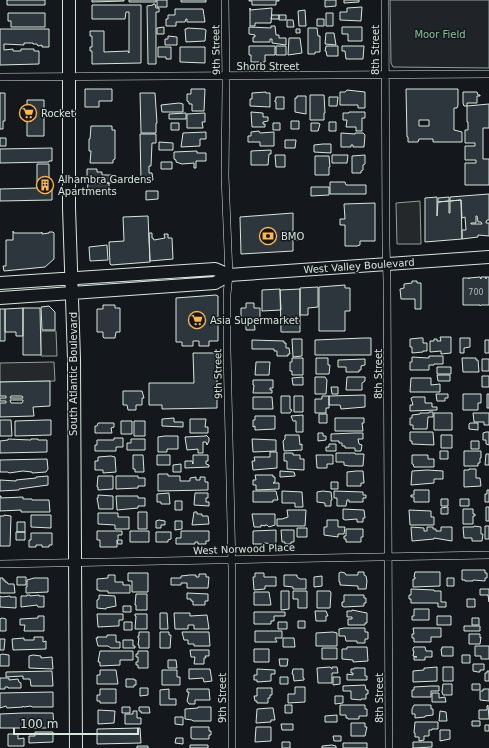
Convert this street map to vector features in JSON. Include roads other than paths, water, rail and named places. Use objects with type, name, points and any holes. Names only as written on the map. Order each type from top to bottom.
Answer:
[{"type":"main road","name":"South Atlantic Boulevard","points":[[69,0],[69,208],[73,293],[76,748]]},
{"type":"main road","name":"West Valley Boulevard","points":[[0,298],[215,283],[229,276],[489,257]]},
{"type":"main road","name":"West Valley Boulevard","points":[[0,283],[215,269],[229,276]]},
{"type":"street","name":"9th Street","points":[[225,0],[225,176],[229,276],[227,294],[227,349],[231,560],[232,748]]},
{"type":"street","name":"8th Street","points":[[384,0],[389,748]]},
{"type":"street","name":"Shorb Street","points":[[0,77],[489,74]]},
{"type":"street","name":"West Norwood Place","points":[[0,564],[489,555]]},
{"type":"place","name":"Rocket","points":[[28,113]]},
{"type":"place","name":"Alhambra Gardens Apartments","points":[[45,185]]},
{"type":"place","name":"BMO","points":[[268,236]]},
{"type":"place","name":"Asia Supermarket","points":[[197,320]]},
{"type":"park label","name":"Moor Field","points":[[440,34]]}]
